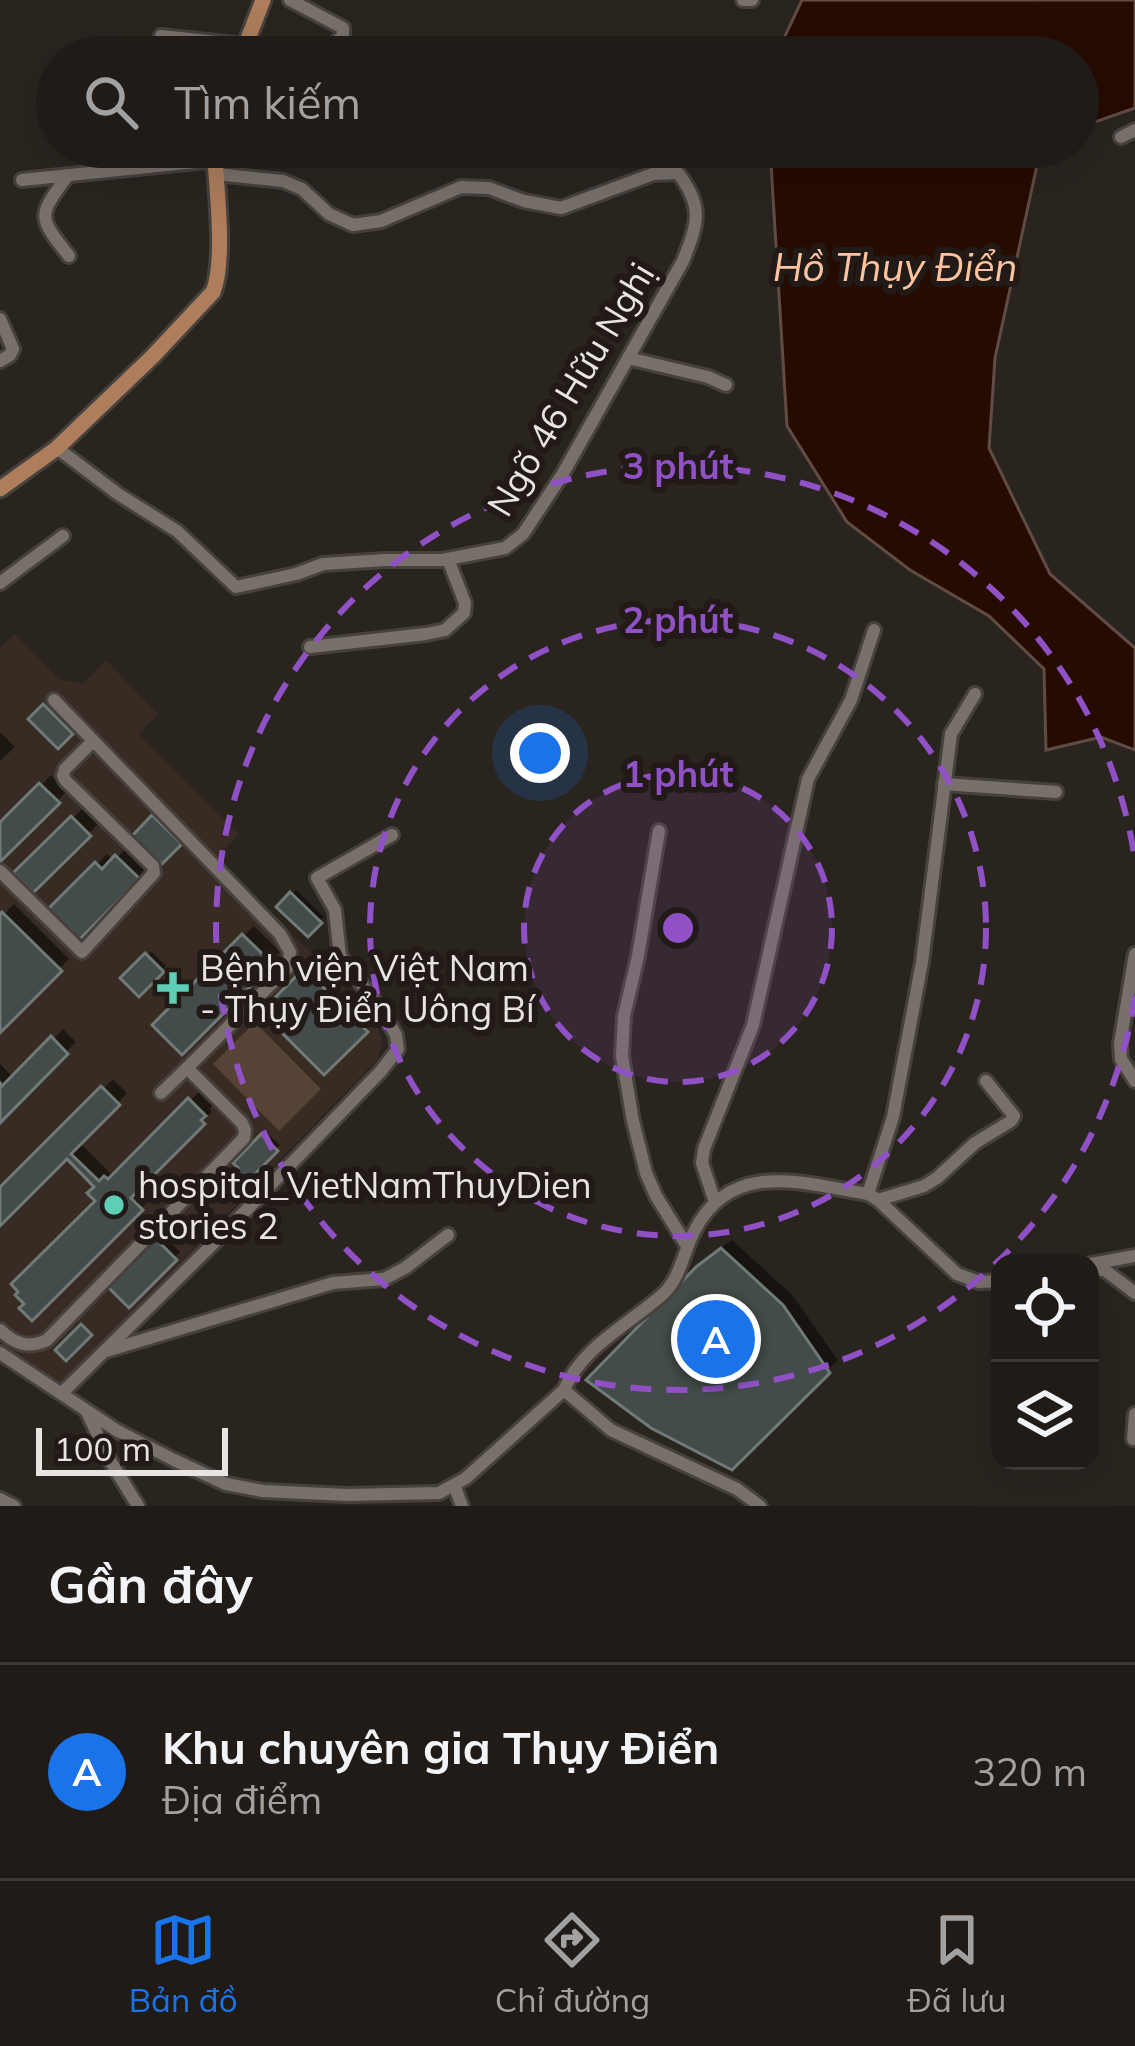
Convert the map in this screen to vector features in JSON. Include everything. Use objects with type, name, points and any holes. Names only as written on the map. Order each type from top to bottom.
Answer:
[{"type":"main road","points":[[248,36],[258,1]]},
{"type":"main road","points":[[0,489],[57,448],[153,356],[215,287],[215,168]]},
{"type":"street","points":[[290,0],[343,28],[342,36]]},
{"type":"street","points":[[743,0],[752,1]]},
{"type":"street","points":[[1120,137],[1135,130]]},
{"type":"street","points":[[22,180],[137,168]]},
{"type":"street","name":"Ngõ 46 Hữu Nghị","points":[[57,448],[177,531],[236,587],[323,564],[448,559],[505,548],[523,534],[562,475],[698,226],[694,194],[678,173],[653,174],[561,208],[489,188],[461,187],[381,221],[353,225],[328,214],[302,189],[241,168]]},
{"type":"street","points":[[68,175],[44,216],[47,228],[69,256]]},
{"type":"street","points":[[0,319],[14,349],[0,361]]},
{"type":"street","points":[[628,358],[726,385]]},
{"type":"street","points":[[0,583],[63,536]]},
{"type":"street","points":[[310,646],[445,630],[464,613],[465,603],[448,559]]},
{"type":"street","points":[[715,1202],[702,1162],[704,1149],[752,1025],[808,779],[851,700],[874,630]]},
{"type":"street","points":[[873,1197],[922,962],[951,734],[974,694]]},
{"type":"street","points":[[54,700],[280,934],[290,952],[288,967],[161,1094]]},
{"type":"street","points":[[0,871],[82,952],[154,873],[153,866],[64,780],[65,769],[94,741]]},
{"type":"street","points":[[944,784],[1056,792]]},
{"type":"street","points":[[659,832],[624,1016],[622,1056],[646,1173],[687,1246]]},
{"type":"street","points":[[62,1393],[287,1168],[398,1049],[382,1011],[340,956],[335,910],[316,878],[392,836]]},
{"type":"street","points":[[1135,954],[1120,1044],[1121,1059],[1135,1082]]},
{"type":"street","points":[[0,1330],[23,1345],[47,1340],[244,1138],[242,1123],[188,1068]]},
{"type":"street","points":[[0,1353],[116,1430],[226,1484],[263,1491],[347,1495],[439,1493],[491,1456],[564,1390],[584,1357],[665,1292],[679,1271],[697,1224],[715,1202],[740,1186],[770,1180],[873,1197],[924,1186],[1014,1116],[986,1082]]},
{"type":"street","points":[[873,1197],[957,1274],[991,1281]]},
{"type":"street","points":[[105,1351],[333,1283],[384,1279],[448,1235]]},
{"type":"street","points":[[1099,1263],[1135,1256]]},
{"type":"street","points":[[1099,1268],[1135,1293]]},
{"type":"street","points":[[564,1390],[611,1430],[737,1489],[760,1506]]},
{"type":"street","points":[[86,1410],[138,1506]]},
{"type":"street","points":[[1133,1439],[1135,1414]]},
{"type":"street","points":[[454,1485],[462,1506]]},
{"type":"street","points":[[335,1506],[347,1495]]},
{"type":"street","points":[[0,1499],[14,1506]]},
{"type":"shaded area","name":"Bệnh viện Việt Nam - Thụy Điển Uông Bí","points":[[15,634],[59,679],[83,684],[106,660],[158,714],[139,734],[239,834],[214,860],[375,1020],[383,1042],[377,1060],[62,1384],[0,1341],[0,647]]},
{"type":"shaded area","points":[[255,1022],[321,1089],[279,1131],[213,1064]]},
{"type":"water","points":[[802,0],[1135,0],[1135,108],[1099,121],[1099,36],[785,36]]},
{"type":"water","name":"Hồ Thụy Điển","points":[[771,168],[1036,168],[995,358],[989,448],[1050,574],[1135,648],[1135,750],[1101,737],[1046,750],[1044,669],[989,616],[910,570],[847,522],[787,426]]},
{"type":"building","points":[[43,704],[73,734],[58,749],[28,719]]},
{"type":"building","points":[[39,783],[60,803],[0,862],[0,822]]},
{"type":"building","points":[[152,815],[182,844],[162,864],[132,836]]},
{"type":"building","points":[[71,816],[91,836],[33,893],[13,873]]},
{"type":"building","points":[[115,855],[140,879],[78,941],[47,910],[95,862],[102,869]]},
{"type":"building","points":[[290,892],[322,923],[308,937],[276,907]]},
{"type":"building","points":[[2,912],[62,971],[0,1033],[0,915]]},
{"type":"building","points":[[242,934],[273,964],[182,1055],[152,1025]]},
{"type":"building","points":[[145,953],[164,972],[139,997],[120,978]]},
{"type":"building","points":[[304,968],[368,1032],[324,1075],[261,1012]]},
{"type":"building","points":[[51,1036],[68,1054],[0,1123],[0,1083],[2,1086]]},
{"type":"building","name":"hospital_VietNamThuyDien stories 2","points":[[101,1086],[120,1105],[71,1154],[99,1181],[104,1176],[108,1179],[188,1098],[206,1116],[201,1120],[205,1124],[131,1198],[143,1210],[32,1321],[19,1308],[24,1304],[11,1284],[95,1201],[87,1193],[94,1187],[67,1159],[0,1226],[0,1187]]},
{"type":"building","points":[[261,1134],[278,1151],[229,1200],[217,1189],[238,1168],[233,1163]]},
{"type":"building","points":[[153,1236],[177,1260],[129,1308],[105,1284]]},
{"type":"building","points":[[721,1248],[783,1305],[830,1373],[732,1470],[651,1428],[586,1380],[696,1267]]},
{"type":"building","points":[[81,1324],[92,1335],[66,1361],[55,1350]]},
{"type":"place","name":"Bệnh viện Việt Nam - Thụy Điển Uông Bí","points":[[173,988]]},
{"type":"place","name":"hospital_VietNamThuyDien stories 2","points":[[114,1205]]},
{"type":"place","name":"Khu chuyên gia Thụy Điển","points":[[716,1339]]}]
